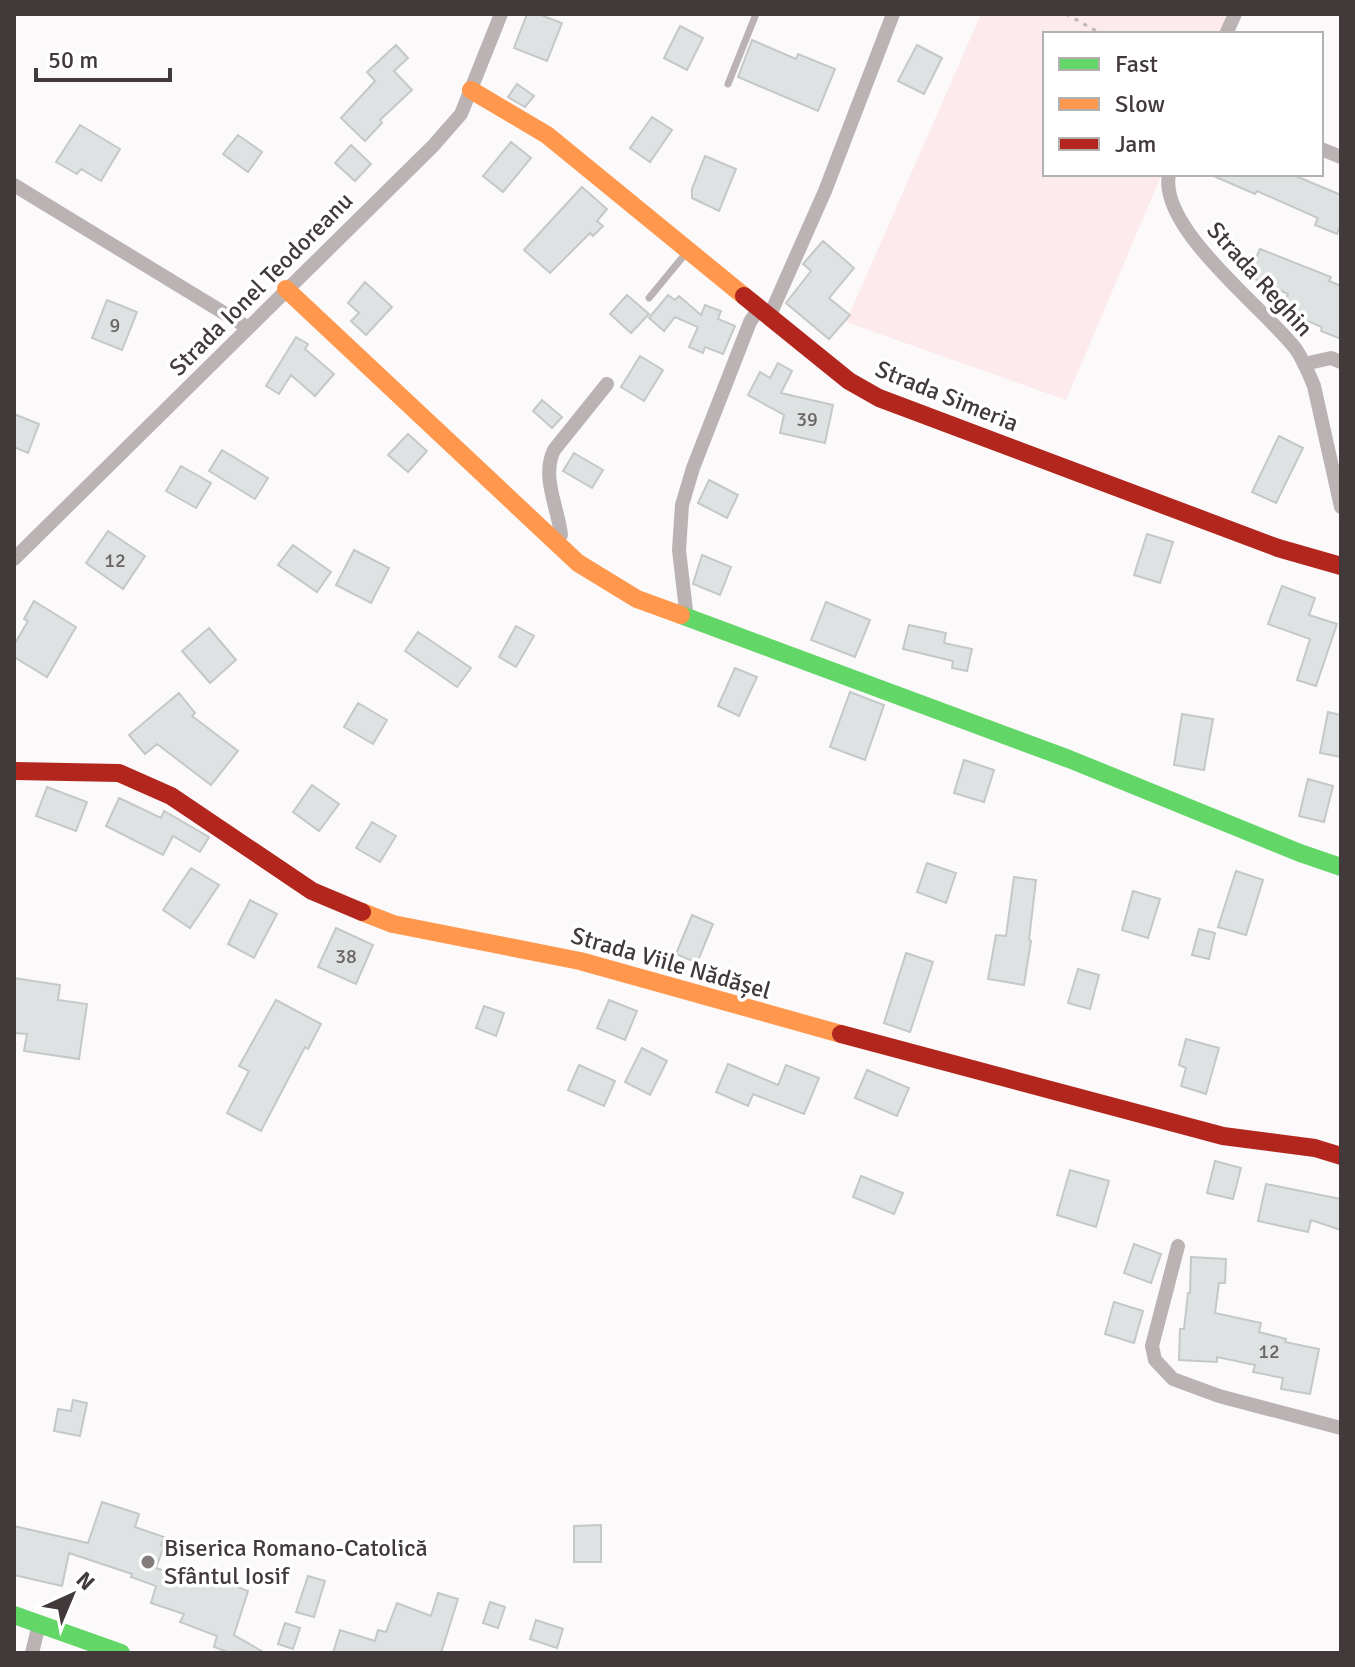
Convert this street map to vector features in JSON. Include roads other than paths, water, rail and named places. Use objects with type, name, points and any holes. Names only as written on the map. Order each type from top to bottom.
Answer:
[{"type":"street","name":"Strada Ionel Teodoreanu","points":[[14,559],[433,146],[461,114],[501,14]]},
{"type":"street","points":[[687,619],[679,550],[682,505],[693,468],[750,322],[765,311],[825,191],[893,14]]},
{"type":"street","name":"Strada Simeria","points":[[471,90],[547,135],[849,381],[879,398],[1278,548],[1341,566]]},
{"type":"street","name":"Strada Reghin","points":[[1169,176],[1169,198],[1186,229],[1283,334],[1304,364],[1314,386],[1341,507]]},
{"type":"street","points":[[14,185],[247,327]]},
{"type":"street","points":[[286,289],[578,563],[637,599],[1069,759],[1341,867]]},
{"type":"street","points":[[1304,364],[1331,358],[1341,362]]},
{"type":"street","points":[[556,542],[561,535],[551,492],[549,461],[554,450],[607,384]]},
{"type":"street","name":"Strada Viile Nădășel","points":[[14,771],[119,773],[171,796],[312,891],[393,924],[580,961],[765,1014],[1223,1136],[1315,1148],[1341,1156]]},
{"type":"street","points":[[1178,1246],[1152,1346],[1155,1360],[1164,1371],[1173,1379],[1219,1396],[1341,1428]]},
{"type":"street","points":[[14,1615],[121,1653]]},
{"type":"street","points":[[32,1653],[39,1624]]},
{"type":"lane","points":[[728,84],[756,14]]},
{"type":"lane","points":[[649,298],[688,251]]},
{"type":"place","name":"Biserica Romano-Catolică Sfântul Iosif","points":[[148,1562]]}]
